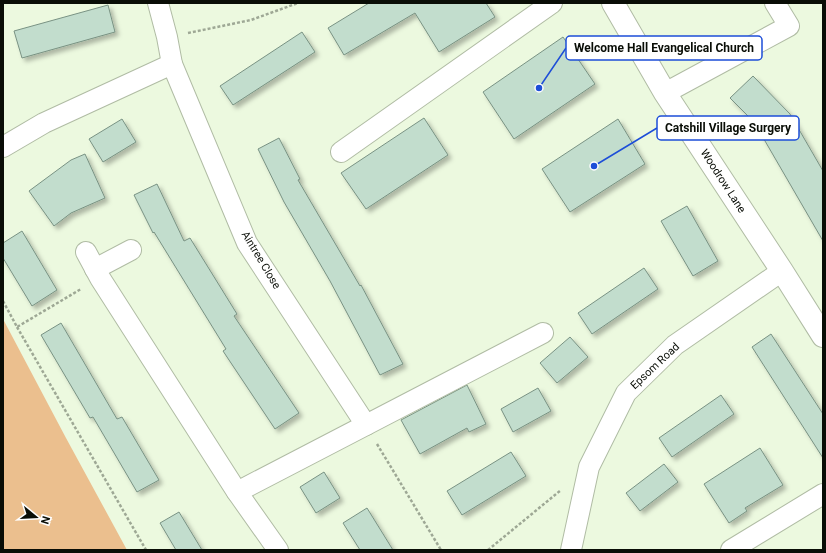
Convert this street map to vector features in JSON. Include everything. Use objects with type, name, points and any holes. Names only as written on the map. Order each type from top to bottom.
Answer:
[{"type":"street","name":"Aintree Close","points":[[158,3],[172,64],[247,243],[366,425]]},
{"type":"street","points":[[341,152],[552,3]]},
{"type":"street","name":"Woodrow Lane","points":[[613,3],[665,93],[823,336]]},
{"type":"street","points":[[665,93],[789,26],[775,3]]},
{"type":"street","points":[[3,146],[44,123],[172,64]]},
{"type":"street","points":[[98,273],[131,250]]},
{"type":"street","points":[[86,252],[237,492],[278,550]]},
{"type":"street","name":"Epsom Road","points":[[571,550],[589,467],[626,393],[675,345],[782,271]]},
{"type":"street","points":[[237,492],[543,333]]},
{"type":"street","points":[[731,550],[823,494]]},
{"type":"path","points":[[167,37],[251,20],[298,3]]},
{"type":"path","points":[[17,327],[98,273]]},
{"type":"path","points":[[3,301],[146,550]]},
{"type":"path","points":[[366,425],[440,550]]},
{"type":"path","points":[[488,550],[589,467]]},
{"type":"shaded area","points":[[3,319],[66,438],[127,550],[3,550]]},
{"type":"building","points":[[369,3],[486,3],[495,17],[439,52],[415,13],[344,55],[328,28]]},
{"type":"building","points":[[108,5],[115,32],[22,58],[14,31]]},
{"type":"building","points":[[302,32],[315,52],[233,105],[220,86]]},
{"type":"building","points":[[563,37],[595,84],[514,139],[483,92]]},
{"type":"building","points":[[753,76],[790,114],[823,171],[823,241],[754,122],[730,98]]},
{"type":"building","points":[[424,118],[448,155],[366,209],[341,173]]},
{"type":"building","points":[[122,119],[136,142],[103,162],[89,139]]},
{"type":"building","points":[[618,119],[645,164],[570,212],[542,169]]},
{"type":"building","points":[[279,138],[300,179],[298,180],[360,286],[361,285],[403,364],[380,375],[330,281],[284,202],[258,149]]},
{"type":"building","points":[[85,154],[105,198],[71,213],[54,226],[29,191],[71,160]]},
{"type":"building","points":[[157,184],[184,241],[190,238],[237,314],[234,316],[299,413],[275,429],[223,351],[226,349],[154,232],[153,233],[134,195]]},
{"type":"building","points":[[687,206],[718,261],[693,276],[661,221]]},
{"type":"building","points":[[22,231],[57,290],[32,306],[3,258],[3,243]]},
{"type":"building","points":[[644,268],[658,289],[592,334],[578,313]]},
{"type":"building","points":[[61,323],[117,419],[122,417],[159,480],[137,492],[93,417],[90,418],[41,335]]},
{"type":"building","points":[[771,334],[823,414],[823,458],[752,347]]},
{"type":"building","points":[[570,337],[588,357],[557,383],[540,363]]},
{"type":"building","points":[[467,385],[486,424],[469,432],[467,428],[420,454],[401,420]]},
{"type":"building","points":[[538,388],[551,411],[513,432],[501,409]]},
{"type":"building","points":[[721,395],[734,414],[672,457],[659,438]]},
{"type":"building","points":[[760,448],[783,485],[745,508],[747,511],[729,523],[704,484]]},
{"type":"building","points":[[511,452],[526,476],[462,515],[447,491]]},
{"type":"building","points":[[664,464],[678,482],[640,511],[626,493]]},
{"type":"building","points":[[324,472],[340,498],[316,513],[300,487]]},
{"type":"building","points":[[367,508],[393,550],[360,550],[343,523]]},
{"type":"building","points":[[179,512],[202,550],[176,550],[160,523]]},
{"type":"place","name":"Welcome Hall Evangelical Church","points":[[539,88]]},
{"type":"place","name":"Catshill Village Surgery","points":[[594,166]]}]
